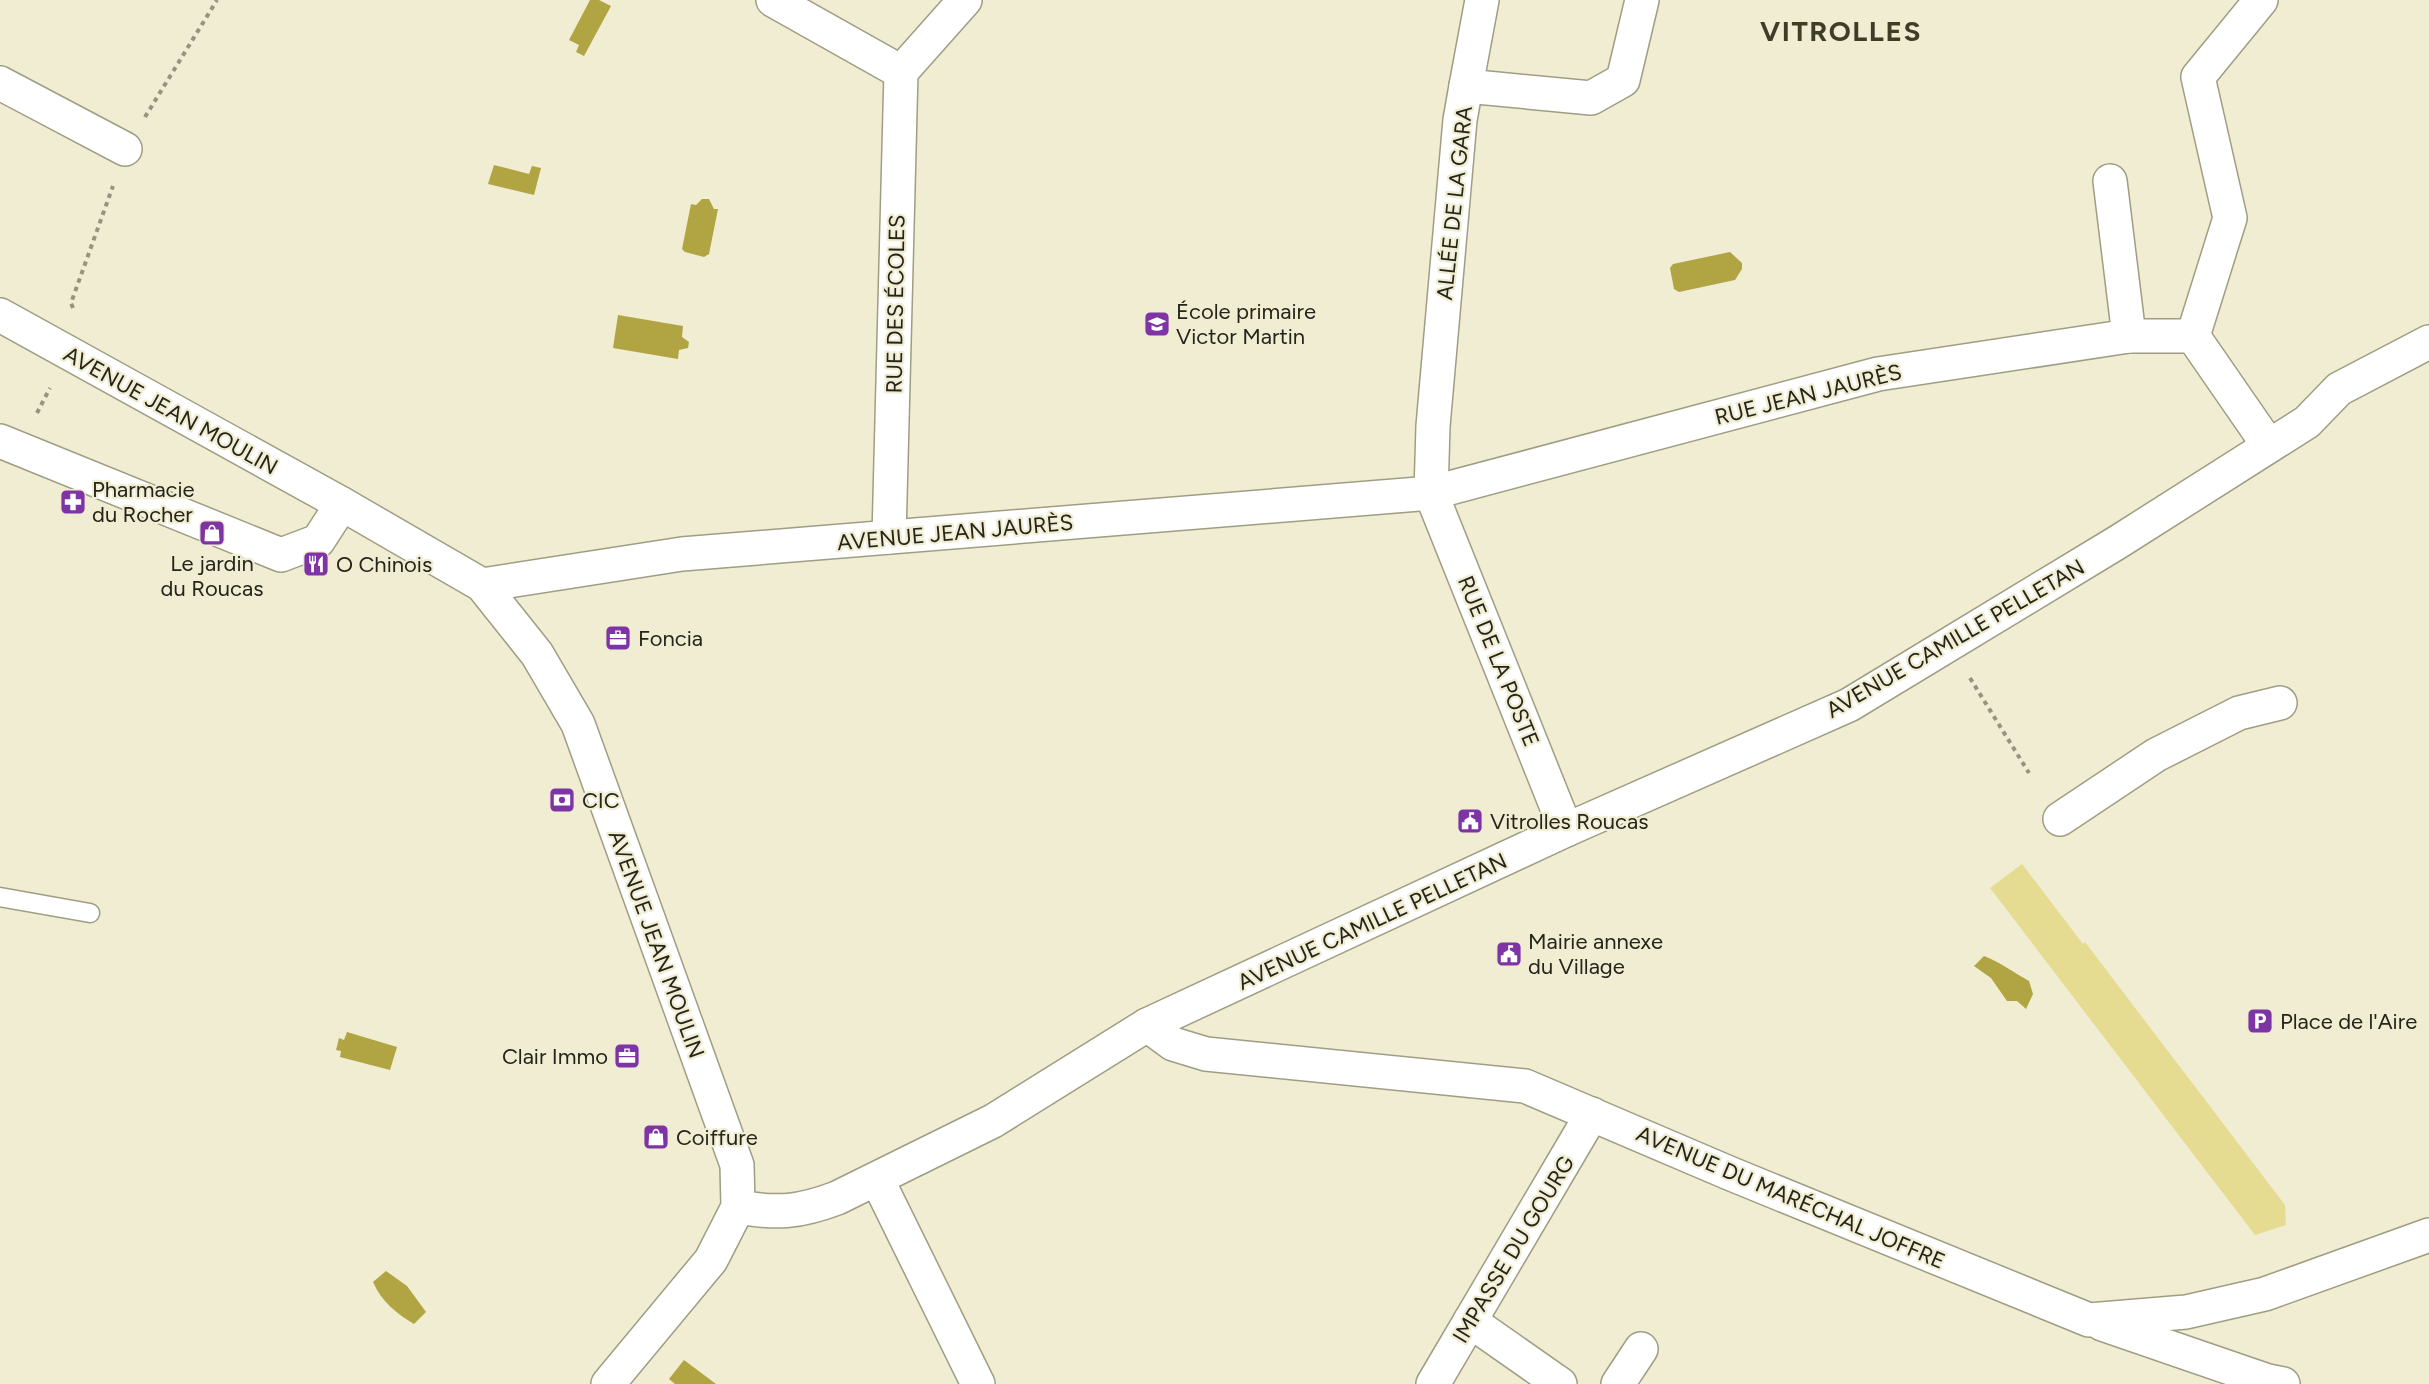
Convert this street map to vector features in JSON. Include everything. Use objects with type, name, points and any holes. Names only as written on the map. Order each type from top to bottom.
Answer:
[{"type":"street","points":[[773,0],[901,72],[964,0]]},
{"type":"street","points":[[1466,86],[1482,0]]},
{"type":"street","name":"ALLÉE DE LA GARA","points":[[1431,493],[1433,426],[1460,120],[1466,86],[1591,98],[1623,80],[1642,0]]},
{"type":"street","points":[[2261,0],[2198,77],[2230,218],[2193,336],[2269,446]]},
{"type":"street","name":"RUE DES ÉCOLES","points":[[889,537],[901,72]]},
{"type":"street","points":[[0,83],[125,149]]},
{"type":"street","points":[[2110,181],[2129,336]]},
{"type":"street","name":"AVENUE JEAN MOULIN","points":[[0,315],[342,504],[482,585],[537,654],[578,724],[736,1165],[738,1207]]},
{"type":"street","name":"RUE JEAN JAURÈS","points":[[1431,493],[1878,374],[2129,336],[2193,336]]},
{"type":"street","name":"AVENUE CAMILLE PELLETAN","points":[[738,1207],[770,1213],[810,1208],[877,1179],[993,1121],[1147,1025],[1566,830],[1849,705],[2118,542],[2307,422],[2339,389],[2429,342]]},
{"type":"street","points":[[0,441],[281,555],[318,541],[342,504]]},
{"type":"street","name":"AVENUE JEAN JAURÈS","points":[[482,585],[682,554],[1431,493]]},
{"type":"street","name":"RUE DE LA POSTE","points":[[1431,493],[1566,830]]},
{"type":"street","points":[[2060,819],[2156,755],[2239,713],[2280,703]]},
{"type":"street","name":"AVENUE DU MARÉCHAL JOFFRE","points":[[1147,1025],[1173,1044],[1206,1054],[1525,1086],[1729,1173],[2089,1320],[2186,1312],[2265,1294],[2429,1234]]},
{"type":"street","name":"IMPASSE DU GOURG","points":[[1433,1384],[1592,1114]]},
{"type":"street","points":[[877,1179],[978,1384]]},
{"type":"street","points":[[608,1384],[711,1260],[738,1207]]},
{"type":"street","points":[[2089,1320],[2268,1381],[2283,1384]]},
{"type":"street","points":[[1470,1321],[1560,1384]]},
{"type":"street","points":[[1618,1384],[1641,1350]]},
{"type":"lane","points":[[0,897],[90,913]]},
{"type":"path","points":[[71,303],[78,285]]},
{"type":"path","points":[[1949,644],[2029,773]]},
{"type":"shaded area","points":[[590,0],[599,0],[611,6],[584,56],[576,52],[579,45],[569,40]]},
{"type":"shaded area","points":[[494,165],[529,174],[532,166],[541,168],[534,195],[488,184]]},
{"type":"shaded area","points":[[702,199],[709,199],[714,209],[718,209],[709,254],[704,257],[682,249],[691,204],[696,205]]},
{"type":"shaded area","points":[[1730,252],[1742,263],[1742,269],[1735,280],[1679,292],[1674,289],[1670,268],[1673,264]]},
{"type":"shaded area","points":[[618,315],[683,326],[682,337],[689,342],[688,348],[679,350],[678,359],[613,348]]},
{"type":"shaded area","points":[[2022,864],[2083,944],[2085,942],[2285,1205],[2286,1225],[2255,1235],[1990,888]]},
{"type":"shaded area","points":[[1984,956],[2029,981],[2033,994],[2026,1009],[2017,1001],[2007,1001],[1991,978],[1974,966]]},
{"type":"shaded area","points":[[347,1032],[397,1047],[390,1070],[340,1057],[341,1051],[336,1050],[339,1038],[344,1040]]},
{"type":"shaded area","points":[[386,1271],[407,1286],[426,1312],[414,1324],[390,1306],[376,1289],[373,1282]]},
{"type":"shaded area","points":[[684,1360],[716,1384],[675,1384],[669,1379]]},
{"type":"place","name":"École primaire Victor Martin","points":[[1157,324]]},
{"type":"place","name":"Pharmacie du Rocher","points":[[73,502]]},
{"type":"place","name":"Le jardin du Roucas","points":[[212,533]]},
{"type":"place","name":"O Chinois","points":[[316,564]]},
{"type":"place","name":"Foncia","points":[[618,638]]},
{"type":"place","name":"CIC","points":[[562,800]]},
{"type":"place","name":"Vitrolles Roucas","points":[[1470,821]]},
{"type":"place","name":"Mairie annexe du Village","points":[[1509,954]]},
{"type":"place","name":"Place de l'Aire","points":[[2260,1021]]},
{"type":"place","name":"Clair Immo","points":[[627,1056]]},
{"type":"place","name":"Coiffure","points":[[656,1137]]},
{"type":"district","name":"VITROLLES","points":[[1841,31]]}]
